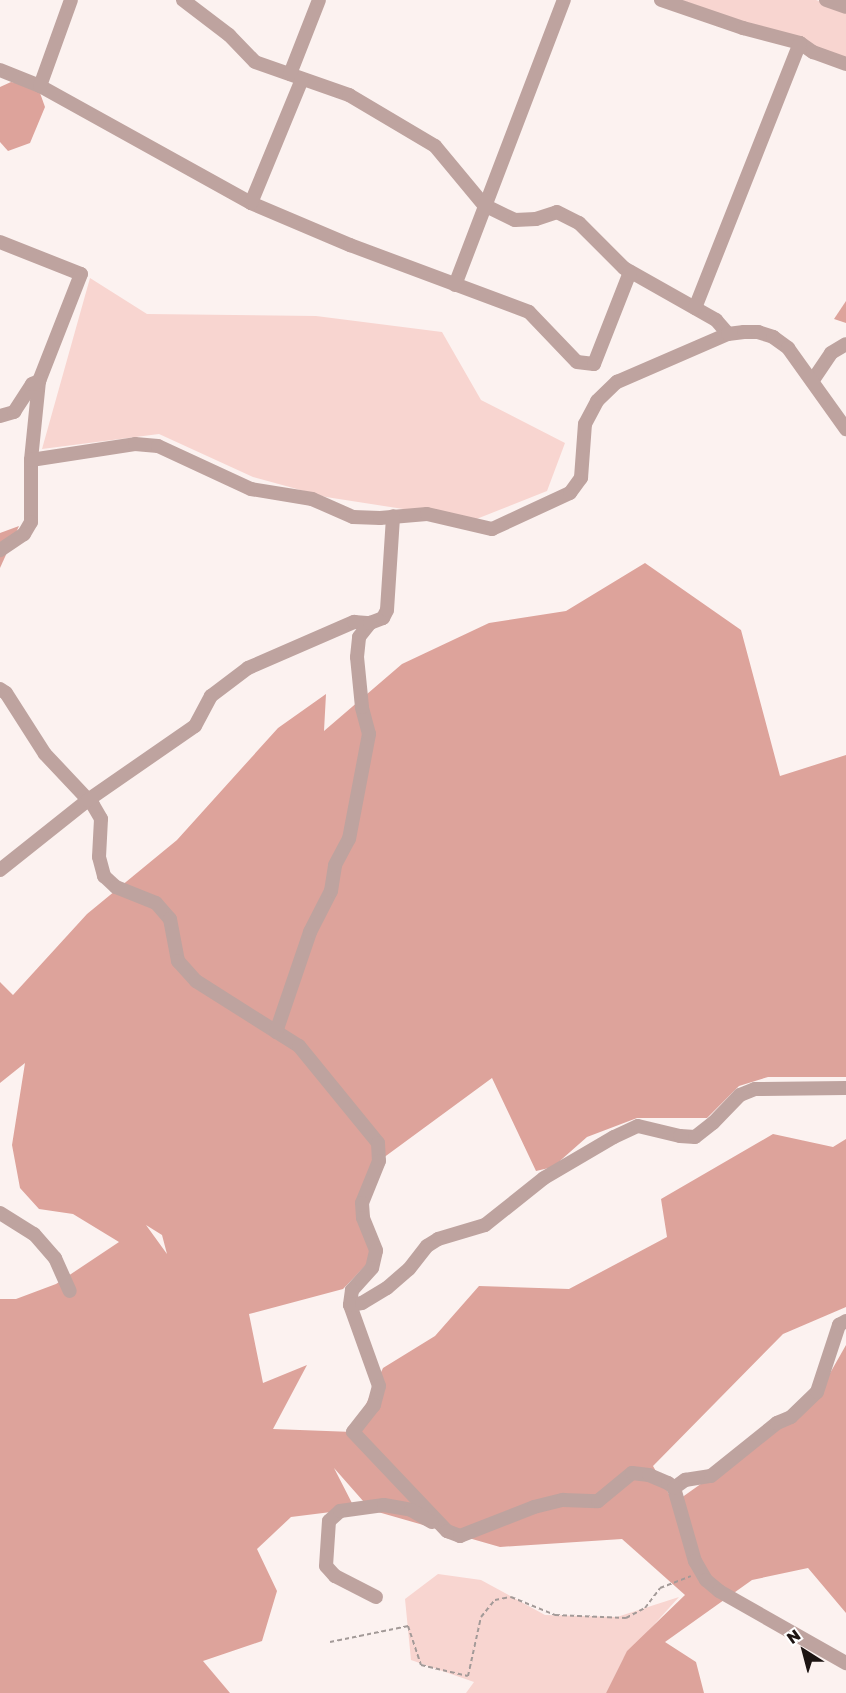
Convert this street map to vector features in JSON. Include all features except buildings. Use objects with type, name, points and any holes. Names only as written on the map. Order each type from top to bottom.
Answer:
[{"type":"street","points":[[40,86],[71,0]]},
{"type":"street","points":[[183,0],[229,35],[255,62],[349,95],[435,147],[484,205],[515,220],[536,219],[557,212],[579,223],[630,272],[716,320],[728,334]]},
{"type":"street","points":[[251,203],[296,77],[319,0]]},
{"type":"street","points":[[455,285],[484,205],[536,79],[564,0]]},
{"type":"street","points":[[661,0],[743,28],[800,43],[813,52],[846,64]]},
{"type":"street","points":[[826,0],[846,7]]},
{"type":"street","points":[[695,308],[800,43]]},
{"type":"street","points":[[0,70],[40,86],[251,203],[350,245],[529,312],[577,362],[594,364],[630,272]]},
{"type":"street","points":[[0,242],[81,274],[39,381],[31,460],[31,522],[24,534],[0,550]]},
{"type":"street","points":[[31,460],[135,444],[158,446],[251,489],[312,499],[353,517],[380,518],[428,514],[492,529],[570,493],[581,478],[585,424],[597,401],[617,382],[728,334],[758,332],[773,337],[788,348],[846,429]]},
{"type":"street","points":[[813,380],[831,353],[846,344]]},
{"type":"street","points":[[0,416],[14,412],[32,384],[39,381]]},
{"type":"street","points":[[0,870],[88,800],[195,726],[211,696],[248,668],[354,622],[370,623],[383,618],[387,610],[393,516]]},
{"type":"street","points":[[276,1032],[310,932],[331,891],[335,864],[349,839],[369,734],[362,707],[357,657],[359,637],[370,623]]},
{"type":"street","points":[[0,689],[6,693],[45,754],[88,800],[101,819],[99,857],[104,876],[116,887],[156,903],[170,919],[178,961],[196,981],[299,1046],[378,1143],[379,1161],[362,1203],[363,1218],[376,1251],[372,1268],[352,1290],[350,1305],[379,1386],[374,1405],[353,1432],[447,1531]]},
{"type":"street","points":[[350,1305],[362,1304],[387,1288],[409,1269],[428,1246],[438,1239],[485,1225],[544,1178],[614,1137],[639,1126],[680,1136],[695,1137],[713,1123],[740,1095],[755,1089],[846,1088]]},
{"type":"street","points":[[0,1213],[34,1234],[55,1258],[70,1292]]},
{"type":"street","points":[[674,1488],[685,1480],[711,1476],[777,1423],[791,1417],[817,1392],[839,1325],[846,1321]]},
{"type":"street","points":[[376,1597],[334,1576],[326,1566],[328,1521],[340,1511],[384,1504],[411,1510],[460,1536],[534,1507],[563,1500],[598,1501],[632,1473],[649,1475],[674,1488],[695,1562],[706,1580],[719,1591],[846,1663]]},
{"type":"path","points":[[330,1642],[408,1626],[421,1665],[468,1676],[481,1617],[495,1600],[511,1597],[555,1615],[626,1618],[645,1608],[660,1588],[701,1572]]},
{"type":"shaded area","points":[[681,0],[816,0],[846,10],[846,58]]},
{"type":"shaded area","points":[[11,82],[32,86],[40,93],[45,107],[30,143],[8,151],[0,142],[0,87]]},
{"type":"shaded area","points":[[90,278],[147,314],[316,316],[442,332],[481,400],[565,443],[547,491],[474,520],[326,497],[253,477],[159,434],[42,449]]},
{"type":"shaded area","points":[[846,301],[846,323],[834,319]]},
{"type":"shaded area","points":[[19,526],[0,568],[0,533]]},
{"type":"shaded area","points":[[645,563],[741,630],[780,776],[846,755],[846,1077],[768,1077],[739,1086],[707,1118],[637,1118],[587,1137],[553,1167],[536,1171],[492,1078],[379,1161],[362,1203],[375,1246],[368,1263],[343,1289],[249,1314],[263,1383],[307,1365],[273,1429],[353,1432],[383,1368],[435,1336],[479,1286],[569,1289],[667,1237],[661,1199],[773,1134],[833,1147],[846,1139],[846,1307],[783,1334],[653,1466],[674,1503],[812,1405],[846,1345],[846,1613],[808,1568],[752,1580],[665,1642],[696,1662],[704,1693],[606,1693],[627,1651],[685,1595],[622,1539],[500,1547],[371,1510],[334,1468],[355,1509],[291,1517],[257,1549],[277,1591],[262,1641],[203,1661],[230,1693],[0,1693],[0,1299],[16,1299],[56,1284],[119,1242],[73,1214],[39,1209],[20,1188],[12,1145],[25,1063],[0,1083],[0,982],[13,995],[87,914],[177,840],[278,728],[326,694],[324,731],[402,664],[489,623],[566,611]],"holes":[[[146,1225],[162,1235],[167,1254]]]},
{"type":"shaded area","points":[[438,1574],[481,1580],[545,1615],[617,1617],[679,1597],[623,1659],[606,1693],[466,1693],[474,1682],[411,1660],[405,1599]]}]
